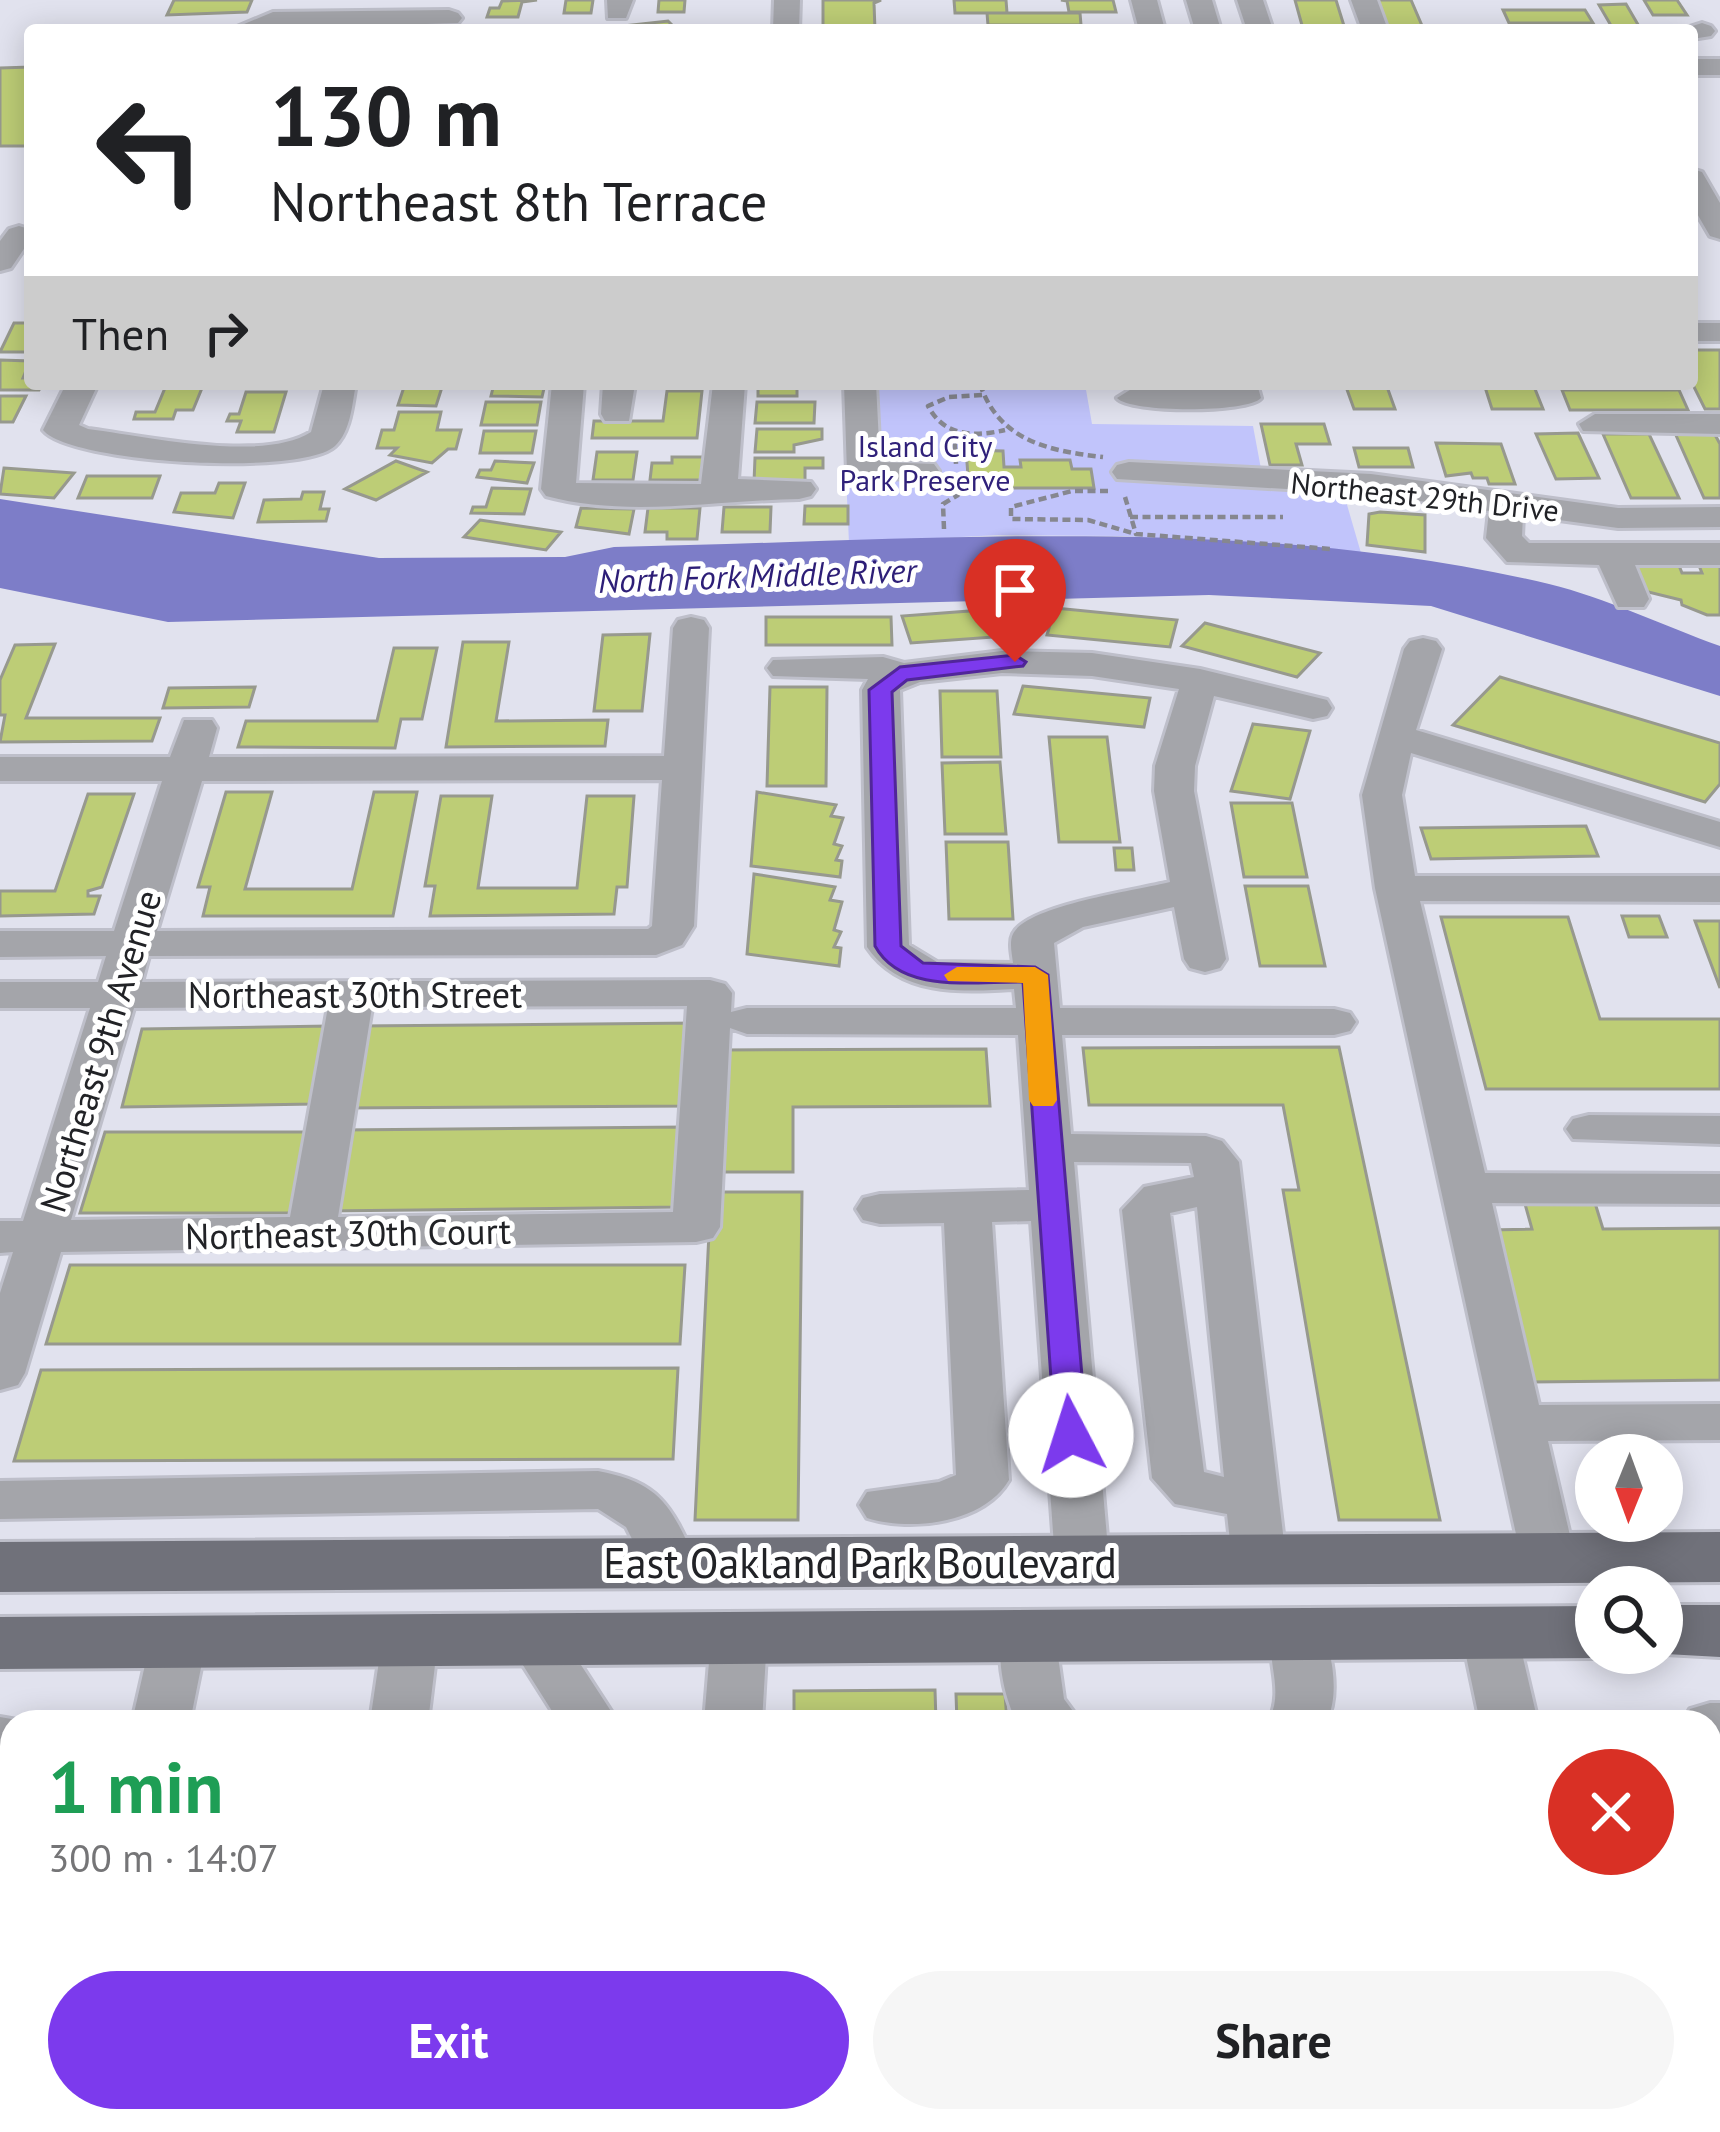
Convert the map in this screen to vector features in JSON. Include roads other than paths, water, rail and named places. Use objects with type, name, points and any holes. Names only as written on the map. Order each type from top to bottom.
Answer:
[{"type":"main road","name":"East Oakland Park Boulevard","points":[[0,1567],[1082,1559],[1256,1526],[1328,1558],[1720,1557]]},
{"type":"main road","points":[[1276,1634],[1256,1598],[1274,1579],[1328,1558]]},
{"type":"main road","points":[[1027,1635],[1074,1599],[1082,1559]]},
{"type":"main road","points":[[178,1643],[200,1617],[251,1598],[576,1593],[610,1589],[670,1563]]},
{"type":"main road","points":[[1683,1631],[1720,1631]]},
{"type":"main road","name":"East Oakland Park Boulevard","points":[[0,1642],[1575,1632]]},
{"type":"street","points":[[303,24],[449,16]]},
{"type":"street","points":[[1698,189],[1720,230]]},
{"type":"street","points":[[0,262],[20,235]]},
{"type":"street","points":[[79,390],[59,430],[83,438],[267,456],[305,451],[324,438],[338,390]]},
{"type":"street","points":[[567,390],[558,489],[577,494],[800,489]]},
{"type":"street","points":[[717,490],[728,390]]},
{"type":"street","points":[[860,390],[864,472],[922,472]]},
{"type":"street","points":[[1133,398],[1245,398],[1243,390]]},
{"type":"street","points":[[1595,424],[1720,424]]},
{"type":"street","name":"Northeast 29th Drive","points":[[1125,474],[1371,484],[1618,518],[1720,517]]},
{"type":"street","points":[[1507,503],[1503,530],[1512,550],[1720,554]]},
{"type":"street","points":[[1613,554],[1631,599]]},
{"type":"street","points":[[0,944],[656,942],[668,936],[673,926],[692,628]]},
{"type":"street","points":[[1423,649],[1382,795],[1396,888],[1548,1557]]},
{"type":"street","points":[[786,668],[883,668],[900,674],[981,663],[1048,661],[1158,671],[1313,708]]},
{"type":"street","points":[[900,674],[881,690],[888,946],[895,959],[917,971],[1035,978],[1334,1022]]},
{"type":"street","points":[[1200,680],[1175,766],[1174,791],[1204,958]]},
{"type":"street","points":[[1395,736],[1720,835]]},
{"type":"street","points":[[0,769],[192,748],[683,768]]},
{"type":"street","name":"Northeast 9th Avenue","points":[[1,1364],[22,1237],[117,995],[192,748]]},
{"type":"street","points":[[1396,888],[1720,890]]},
{"type":"street","points":[[1082,1559],[1035,978],[1069,918],[1192,890]]},
{"type":"street","points":[[747,1021],[1035,978]]},
{"type":"street","name":"Northeast 30th Street","points":[[0,995],[710,993],[695,1227]]},
{"type":"street","points":[[310,1233],[352,994]]},
{"type":"street","points":[[1588,1129],[1720,1130]]},
{"type":"street","points":[[1046,1148],[1206,1150],[1216,1162],[1256,1526]]},
{"type":"street","points":[[1465,1188],[1720,1189]]},
{"type":"street","points":[[1220,1192],[1168,1195],[1152,1201],[1146,1210],[1178,1478],[1187,1489],[1206,1495],[1256,1526]]},
{"type":"street","points":[[880,1209],[1051,1205]]},
{"type":"street","points":[[886,1504],[957,1498],[974,1492],[983,1480],[967,1207]]},
{"type":"street","name":"Northeast 30th Court","points":[[22,1237],[695,1227]]},
{"type":"street","points":[[1518,1423],[1720,1422]]},
{"type":"street","points":[[0,1500],[611,1492],[640,1502],[670,1563]]},
{"type":"street","points":[[1489,1632],[1505,1710]]},
{"type":"street","points":[[1276,1634],[1306,1705],[1303,1710]]},
{"type":"street","points":[[1027,1635],[1040,1710]]},
{"type":"street","points":[[734,1710],[739,1638]]},
{"type":"street","points":[[535,1640],[581,1710]]},
{"type":"street","points":[[401,1710],[410,1641]]},
{"type":"street","points":[[164,1710],[178,1643]]},
{"type":"water","name":"North Fork Middle River","points":[[0,499],[379,558],[565,557],[614,547],[965,537],[1201,539],[1318,547],[1434,561],[1549,584],[1613,604],[1720,646],[1720,696],[1431,606],[1209,595],[168,622],[0,588]]},
{"type":"park label","name":"Island City Park Preserve","points":[[925,462]]}]
